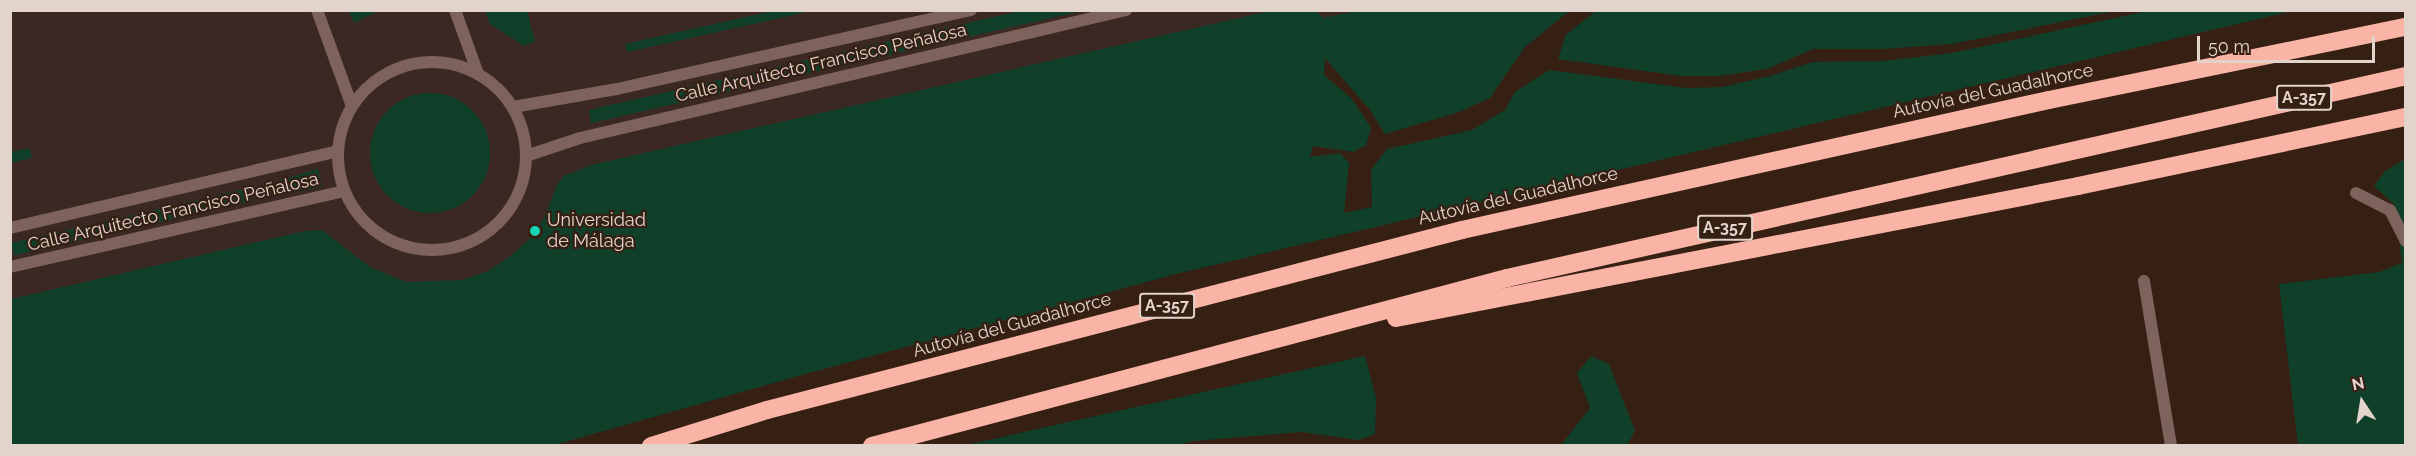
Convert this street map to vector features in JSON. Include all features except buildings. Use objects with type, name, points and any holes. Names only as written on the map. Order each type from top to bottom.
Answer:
[{"type":"highway","points":[[2096,90],[2406,16]]},
{"type":"highway","name":"Autovía del Guadalhorce","points":[[651,446],[767,410],[1462,230],[1687,178],[2096,90],[2406,27]]},
{"type":"highway","name":"A-357","points":[[872,446],[1518,275],[2406,76]]},
{"type":"highway","points":[[1250,346],[2089,183],[2406,117]]},
{"type":"street","points":[[317,10],[352,106]]},
{"type":"street","points":[[455,10],[478,74]]},
{"type":"street","name":"Calle Arquitecto Francisco Peñalosa","points":[[513,107],[618,88],[972,10]]},
{"type":"street","name":"Calle Arquitecto Francisco Peñalosa","points":[[526,156],[580,138],[1126,10]]},
{"type":"street","points":[[423,62],[451,64],[478,74],[498,88],[513,107],[523,130],[526,156],[518,191],[509,210],[489,231],[464,244],[436,250],[400,245],[381,235],[359,216],[345,191],[339,171],[338,151],[342,128],[352,106],[371,85],[395,69],[423,62]]},
{"type":"street","name":"Calle Arquitecto Francisco Peñalosa","points":[[10,228],[338,151]]},
{"type":"street","name":"Calle Arquitecto Francisco Peñalosa","points":[[10,267],[345,191]]},
{"type":"street","points":[[2356,193],[2390,210],[2406,241]]},
{"type":"street","points":[[2144,281],[2171,446]]},
{"type":"shaded area","name":"Universidad de Málaga","points":[[10,11],[1357,11],[1323,19],[1325,57],[1321,116],[319,446],[11,445]]},
{"type":"green space","points":[[1024,10],[1082,11],[591,123],[589,110]]},
{"type":"green space","points":[[1597,10],[2115,11],[1952,44],[1883,49],[1813,49],[1767,69],[1718,76],[1681,76],[1558,59],[1566,35]]},
{"type":"green space","points":[[349,11],[378,11],[354,23]]},
{"type":"green space","points":[[485,11],[527,11],[535,42],[524,46],[490,24]]},
{"type":"green space","points":[[773,11],[811,11],[627,52],[625,44]]},
{"type":"green space","points":[[1270,11],[1316,11],[1323,18],[1357,11],[1569,11],[1524,48],[1490,98],[1459,112],[1385,134],[1370,110],[1325,58],[1324,75],[1352,99],[1371,128],[1366,145],[1353,152],[1313,146],[1310,157],[1340,153],[1349,163],[1344,213],[1372,207],[1371,170],[1387,149],[1472,130],[1505,110],[1515,92],[1549,70],[1686,88],[1722,87],[1770,76],[1813,62],[1883,61],[1952,53],[2148,11],[2292,11],[1176,274],[809,373],[554,445],[11,445],[11,299],[305,231],[322,230],[370,267],[406,282],[462,280],[488,271],[512,255],[531,237],[544,218],[557,185],[564,176],[591,165]]},
{"type":"green space","points":[[430,93],[453,98],[472,111],[485,130],[490,153],[485,176],[472,195],[453,208],[430,213],[407,208],[388,195],[375,176],[370,153],[375,130],[388,111],[407,98]]},
{"type":"green space","points":[[30,148],[32,158],[11,163],[11,152]]},
{"type":"green space","points":[[2405,159],[2405,445],[2298,445],[2279,284],[2379,272],[2402,263],[2395,205],[2374,186],[2385,171]]},
{"type":"green space","points":[[318,169],[322,187],[278,195],[275,182]]},
{"type":"green space","points":[[249,188],[252,201],[14,256],[11,243]]},
{"type":"green space","points":[[1365,356],[1376,398],[1375,434],[1359,440],[1301,432],[1193,441],[1173,446],[966,445]]},
{"type":"green space","points":[[1591,356],[1609,364],[1635,431],[1627,445],[1561,445],[1590,408],[1577,373]]},
{"type":"place","name":"Universidad de Málaga","points":[[535,231]]}]
